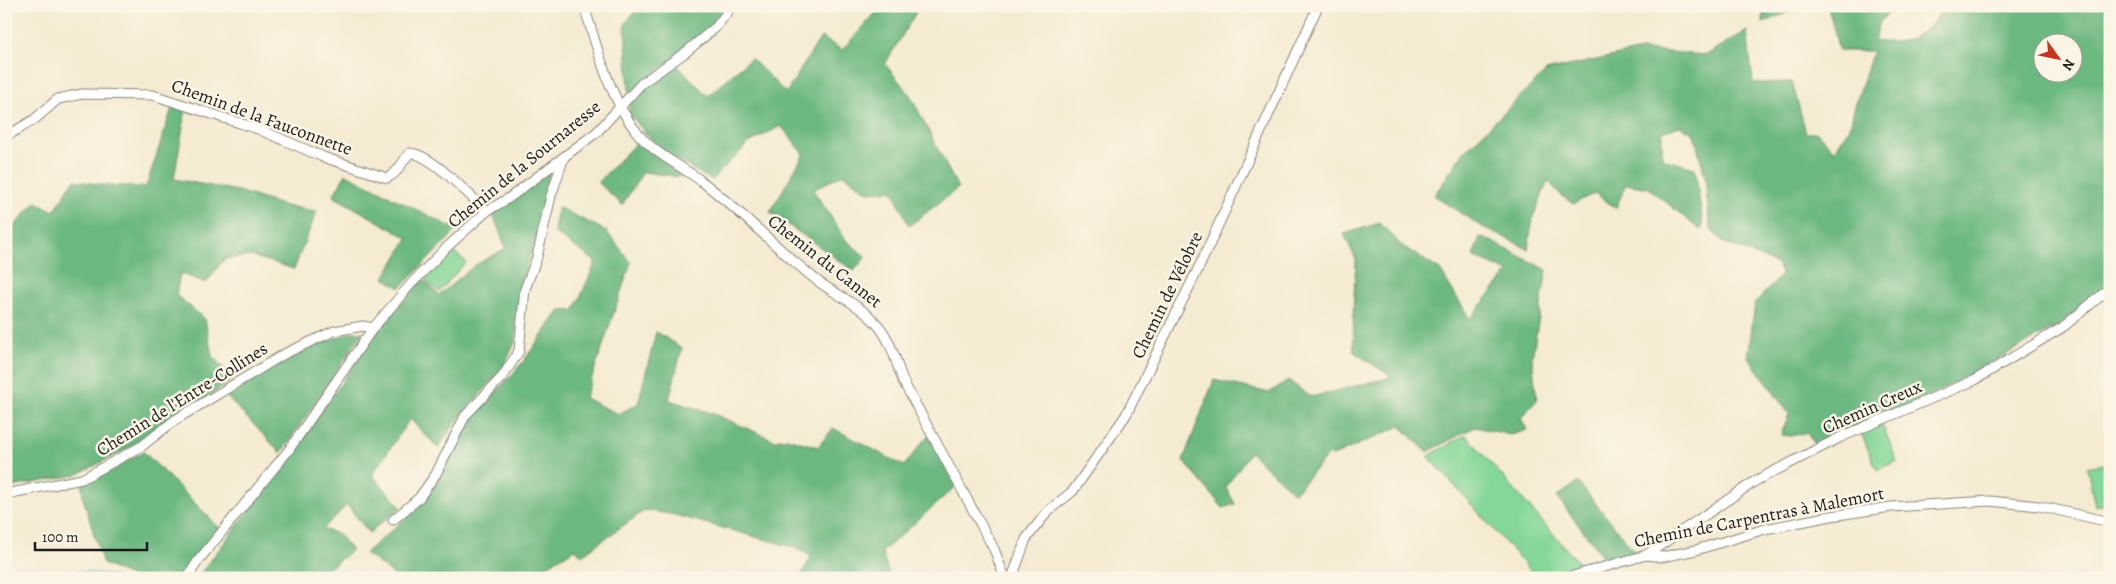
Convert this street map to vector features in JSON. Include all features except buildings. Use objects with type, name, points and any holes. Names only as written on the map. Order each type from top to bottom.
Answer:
[{"type":"street","name":"Chemin du Cannet","points":[[584,6],[606,73],[621,106],[639,134],[663,157],[700,180],[814,278],[878,324],[892,351],[903,381],[994,549],[1005,578]]},
{"type":"street","name":"Chemin de la Sournaresse","points":[[187,578],[198,561],[288,451],[374,328],[410,284],[486,212],[596,132],[642,83],[686,52],[716,27],[732,6]]},
{"type":"street","name":"Chemin de Vélobre","points":[[1012,578],[1026,539],[1048,511],[1074,490],[1126,415],[1201,263],[1318,6]]},
{"type":"street","name":"Chemin de la Fauconnette","points":[[7,131],[12,133],[34,120],[58,99],[82,94],[153,95],[258,129],[323,157],[387,178],[393,176],[410,153],[417,153],[429,159],[486,212]]},
{"type":"street","points":[[394,520],[419,498],[436,474],[466,416],[503,376],[519,351],[525,290],[536,257],[551,196],[564,157]]},
{"type":"street","name":"Chemin Creux","points":[[1646,555],[1757,480],[1849,434],[1975,380],[2063,327],[2110,288]]},
{"type":"street","name":"Chemin de l'Entre-Collines","points":[[6,494],[82,479],[142,446],[175,420],[286,353],[334,331],[363,326],[374,328]]},
{"type":"street","name":"Chemin de Carpentras à Malemort","points":[[1566,578],[1646,555],[1662,557],[1696,550],[1764,530],[1831,516],[1914,505],[1990,501],[2069,512],[2110,522]]},
{"type":"green space","points":[[639,6],[729,6],[695,42],[629,93],[625,24]]},
{"type":"green space","points":[[882,6],[915,6],[918,9],[885,64],[910,95],[958,188],[909,226],[893,190],[868,192],[843,174],[813,190],[846,240],[866,257],[854,271],[770,212],[804,154],[781,126],[749,143],[712,180],[666,154],[629,113],[630,98],[659,73],[676,64],[708,96],[751,58],[786,93],[821,37],[842,50]]},
{"type":"green space","points":[[1764,6],[1803,6],[1763,23]]},
{"type":"green space","points":[[1828,6],[1896,6],[1880,22],[1874,41],[1897,42],[1907,40],[1924,31],[1945,6],[2110,6],[2110,282],[2060,325],[1921,401],[1815,446],[1807,433],[1790,436],[1781,435],[1789,414],[1748,357],[1755,303],[1781,275],[1779,265],[1723,242],[1710,229],[1705,176],[1694,134],[1680,126],[1662,132],[1662,159],[1695,168],[1703,226],[1700,230],[1649,188],[1626,184],[1616,208],[1595,193],[1573,204],[1563,197],[1548,181],[1533,217],[1528,249],[1479,225],[1434,196],[1463,153],[1546,71],[1641,50],[1706,55],[1747,31],[1753,83],[1792,82],[1806,133],[1818,133],[1834,151],[1850,127],[1873,51],[1839,51]]},
{"type":"green space","points":[[173,105],[186,109],[174,179],[238,191],[285,206],[317,211],[294,269],[252,256],[224,259],[206,283],[180,273],[176,295],[205,319],[212,356],[234,379],[139,443],[76,475],[6,488],[6,235],[36,202],[54,211],[74,180],[101,185],[146,187]]},
{"type":"green space","points":[[638,141],[689,178],[643,172],[622,205],[598,182]]},
{"type":"green space","points":[[550,170],[539,229],[519,287],[516,340],[503,368],[455,423],[438,448],[410,419],[372,475],[401,507],[369,533],[347,505],[323,529],[338,534],[352,550],[317,578],[197,578],[287,461],[381,326],[422,279],[439,295],[474,266],[506,248],[491,210]]},
{"type":"green space","points":[[346,174],[457,230],[400,288],[384,278],[408,238],[333,196]]},
{"type":"green space","points":[[558,207],[606,231],[631,262],[585,398],[618,414],[638,404],[656,332],[682,348],[669,400],[714,414],[774,440],[787,438],[818,447],[833,428],[904,466],[928,435],[956,486],[882,552],[890,578],[800,578],[811,557],[800,549],[675,515],[645,510],[582,555],[575,549],[527,578],[398,578],[365,553],[424,503],[475,415],[523,362],[560,310],[574,311],[596,262],[554,232]]},
{"type":"green space","points":[[1380,223],[1401,245],[1440,270],[1470,319],[1508,272],[1473,256],[1480,237],[1547,270],[1532,358],[1537,400],[1521,418],[1527,430],[1511,435],[1475,427],[1427,452],[1400,426],[1333,456],[1329,454],[1294,493],[1250,452],[1226,487],[1235,504],[1223,508],[1183,460],[1214,380],[1269,393],[1288,380],[1311,397],[1392,377],[1354,352],[1353,314],[1356,260],[1344,234]]},
{"type":"green space","points":[[452,250],[466,262],[439,292],[425,280]]},
{"type":"green space","points":[[353,332],[363,332],[281,453],[226,396],[254,377],[287,360]]},
{"type":"green space","points":[[1882,424],[1897,461],[1877,470],[1861,433]]},
{"type":"green space","points":[[1466,435],[1584,569],[1545,578],[1537,578],[1428,456]]},
{"type":"green space","points":[[144,452],[220,528],[182,578],[135,578],[103,564],[83,498],[82,484]]},
{"type":"green space","points":[[2103,464],[2110,503],[2095,506],[2087,467]]},
{"type":"green space","points":[[1578,482],[1635,552],[1607,562],[1557,497]]},
{"type":"waterway","points":[[24,578],[71,572],[94,573],[118,578]]}]
